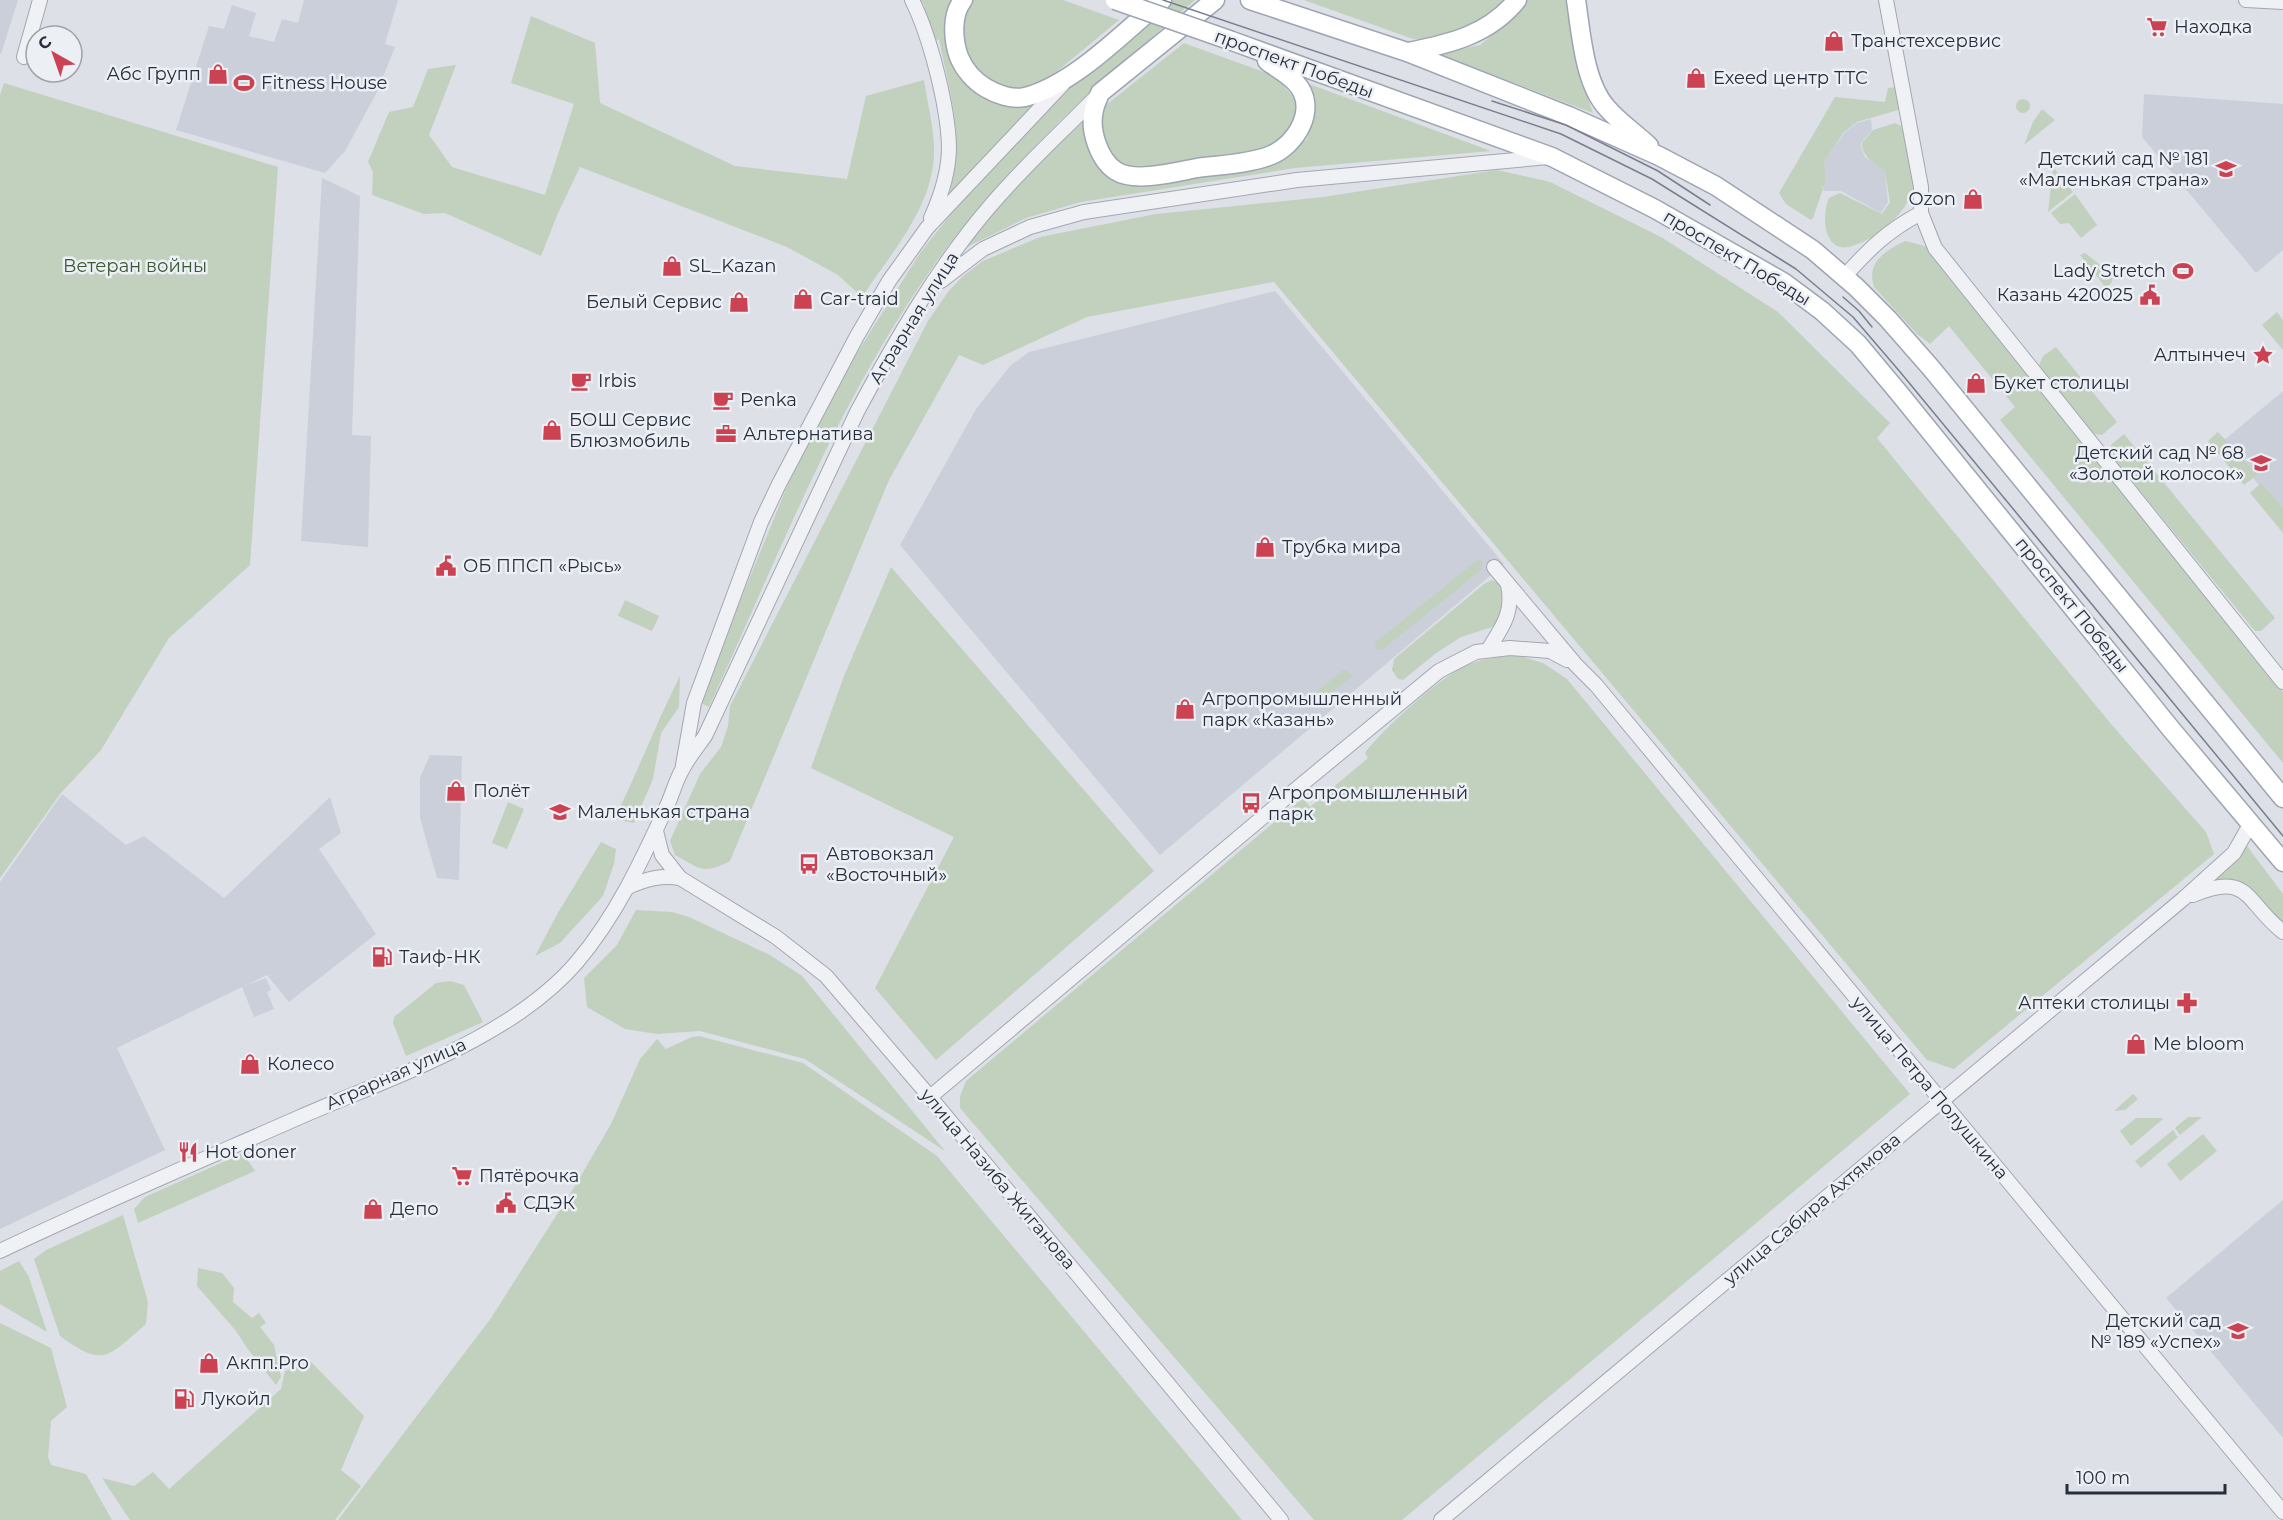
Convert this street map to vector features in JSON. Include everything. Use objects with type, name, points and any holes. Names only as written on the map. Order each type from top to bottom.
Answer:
[{"type":"main road","points":[[963,0],[954,27],[956,48],[965,68],[977,81],[992,92],[1006,97],[1023,98],[1065,81]]},
{"type":"main road","name":"проспект Победы","points":[[1115,0],[1552,157],[1655,209],[1783,282],[1822,311],[1858,344],[2171,729],[2283,862]]},
{"type":"main road","name":"Аграрная улица","points":[[1065,81],[1162,0]]},
{"type":"main road","name":"Аграрная улица","points":[[1100,93],[1215,0]]},
{"type":"main road","points":[[1250,0],[1407,52],[1569,116],[1659,156],[1716,186],[1802,242],[1844,277],[1888,319],[1931,368],[2283,798]]},
{"type":"main road","points":[[1407,52],[1441,46],[1474,35],[1494,22],[1517,0]]},
{"type":"main road","points":[[1576,0],[1595,89],[1606,107],[1659,156]]},
{"type":"main road","points":[[1100,93],[1093,112],[1095,138],[1107,163],[1116,171],[1124,174],[1153,175],[1264,158],[1281,150],[1298,132],[1304,119],[1305,104],[1297,84],[1240,44]]},
{"type":"street","points":[[33,24],[40,0]]},
{"type":"street","points":[[912,0],[926,35],[937,77],[945,109],[949,147],[945,181],[927,228]]},
{"type":"street","points":[[1886,0],[1921,188],[1921,213],[1935,248],[2283,682]]},
{"type":"street","points":[[2246,0],[2283,3]]},
{"type":"street","name":"Аграрная улица","points":[[682,770],[694,703],[757,532],[779,484],[857,336],[889,281],[927,228],[1065,81]]},
{"type":"street","name":"Аграрная улица","points":[[0,1251],[413,1069],[496,1027],[546,991],[575,964],[601,933],[628,887],[682,770],[705,736],[857,412],[882,365],[960,244],[990,206],[1100,93]]},
{"type":"street","points":[[928,292],[982,249],[1030,227],[1084,212],[1297,180],[1552,157]]},
{"type":"street","points":[[1844,277],[1865,253],[1895,227],[1921,213]]},
{"type":"street","name":"улица Петра Полушкина","points":[[1494,567],[1596,686],[2283,1512]]},
{"type":"street","points":[[1488,650],[1508,617],[1511,599],[1508,584]]},
{"type":"street","points":[[930,1097],[1439,671],[1476,652],[1510,648],[1550,651],[1576,665]]},
{"type":"street","points":[[694,703],[704,717],[712,718],[716,712]]},
{"type":"street","name":"улица Сабира Ахтямова","points":[[1441,1520],[2183,899],[2234,853],[2251,823]]},
{"type":"street","name":"улица Назиба Жиганова","points":[[656,830],[662,855],[680,878],[776,936],[826,976],[930,1097],[1281,1520]]},
{"type":"street","points":[[628,887],[653,878],[665,876],[680,878]]},
{"type":"street","name":"улица Сабира Ахтямова","points":[[2183,899],[2213,886],[2233,887],[2248,895],[2283,932]]},
{"type":"shaded area","points":[[0,0],[18,0],[1,54],[0,53]]},
{"type":"shaded area","points":[[304,0],[398,0],[385,44],[395,47],[377,92],[345,151],[325,173],[176,130],[209,26],[224,29],[232,5],[256,13],[249,36],[274,42],[282,19],[298,23]]},
{"type":"shaded area","name":"Детский сад № 181 «Маленькая страна»","points":[[2144,94],[2283,104],[2283,250],[2256,273],[2142,137]]},
{"type":"shaded area","points":[[1871,119],[1872,130],[1861,143],[1865,157],[1885,171],[1888,202],[1881,213],[1841,191],[1823,191],[1826,180],[1824,162],[1844,133],[1857,123]]},
{"type":"shaded area","points":[[322,178],[360,196],[352,435],[371,436],[368,547],[301,541]]},
{"type":"shaded area","name":"Агропромышленный парк «Казань»","points":[[1275,291],[1504,564],[1160,855],[900,545],[976,409],[1010,366],[1029,352]]},
{"type":"shaded area","name":"Детский сад № 68 «Золотой колосок»","points":[[2283,391],[2283,513],[2222,442]]},
{"type":"shaded area","name":"Полёт","points":[[430,755],[462,756],[459,880],[437,878],[420,818],[420,778]]},
{"type":"shaded area","points":[[62,794],[126,845],[144,836],[224,898],[330,797],[341,833],[319,849],[376,934],[289,1002],[267,975],[245,986],[266,978],[271,990],[267,992],[274,1009],[254,1017],[242,987],[117,1048],[165,1150],[0,1229],[0,882]]},
{"type":"shaded area","name":"Детский сад № 189 «Успех»","points":[[2283,1200],[2283,1438],[2166,1298]]},
{"type":"green space","points":[[921,0],[954,0],[947,27],[989,96],[1044,95],[949,197],[956,141],[954,115],[939,39],[935,41],[921,8],[925,7]]},
{"type":"green space","points":[[970,0],[1063,0],[1119,20],[1049,78],[1021,88],[993,86],[972,69],[962,47],[964,6]]},
{"type":"green space","points":[[1172,0],[1195,0],[1093,90],[1028,153],[968,221],[904,309],[872,363],[814,476],[709,707],[699,702],[788,484],[852,361],[920,253],[970,190],[1062,94]]},
{"type":"green space","points":[[1304,0],[1512,0],[1509,5],[1442,42],[1413,39]]},
{"type":"green space","points":[[1525,0],[1567,0],[1580,75],[1593,113],[1438,54],[1480,45],[1516,15]]},
{"type":"green space","points":[[531,16],[595,43],[600,103],[735,166],[847,179],[866,96],[924,80],[934,141],[932,170],[927,190],[909,228],[862,297],[838,275],[787,247],[580,167],[541,256],[445,213],[424,214],[372,195],[373,172],[368,162],[389,112],[413,107],[428,69],[456,65],[429,135],[452,167],[545,195],[574,104],[511,83]]},
{"type":"green space","points":[[1184,43],[1275,76],[1300,105],[1292,129],[1277,144],[1257,153],[1154,166],[1118,165],[1101,128],[1100,121],[1106,105]]},
{"type":"green space","points":[[1301,81],[1491,151],[1295,168],[1081,202],[1026,218],[963,249],[1014,189],[1084,116],[1111,177],[1286,156],[1307,139],[1312,120]]},
{"type":"green space","name":"Ветеран войны","points":[[4,83],[278,167],[250,565],[169,638],[101,750],[61,793],[0,878],[0,95]]},
{"type":"green space","points":[[1898,87],[1900,97],[1898,110],[1857,122],[1843,133],[1824,162],[1826,180],[1813,218],[1811,220],[1786,204],[1779,193],[1835,97],[1885,102],[1888,88]]},
{"type":"green space","points":[[2020,99],[2026,99],[2030,106],[2026,113],[2020,113],[2016,109],[2016,103]]},
{"type":"green space","points":[[2042,109],[2055,120],[2024,145],[2033,122]]},
{"type":"green space","points":[[1895,123],[1903,127],[1914,174],[1912,192],[1908,202],[1881,231],[1859,244],[1840,247],[1829,238],[1826,230],[1825,213],[1829,198],[1840,193],[1882,214],[1890,202],[1885,171],[1866,156],[1862,143],[1873,130]]},
{"type":"green space","points":[[2053,167],[2073,192],[2048,212]]},
{"type":"green space","points":[[1497,170],[1550,182],[1661,237],[1778,312],[1890,423],[1877,438],[2111,724],[2206,832],[2214,854],[1954,1069],[1927,1060],[1274,282],[1087,317],[983,365],[959,355],[889,480],[730,861],[707,869],[696,867],[675,855],[670,841],[700,774],[721,747],[728,726],[730,706],[928,321],[948,292],[963,276],[983,261],[1040,237],[1156,214],[1323,197]]},
{"type":"green space","points":[[2075,194],[2097,225],[2081,238],[2069,223],[2060,224],[2051,213]]},
{"type":"green space","points":[[1905,241],[1925,246],[2283,692],[2283,763],[2000,420],[2015,407],[1949,326],[1930,344],[1917,334],[1874,287],[1873,271],[1879,258]]},
{"type":"green space","points":[[2085,253],[2113,275],[2112,282],[2106,288],[2080,255]]},
{"type":"green space","points":[[2277,312],[2283,320],[2283,350],[2262,325]]},
{"type":"green space","points":[[2056,347],[2117,422],[2102,435],[2093,434],[2039,366],[2043,356]]},
{"type":"green space","points":[[2218,432],[2257,475],[2244,485],[2208,441]]},
{"type":"green space","points":[[2124,434],[2275,618],[2261,631],[2255,631],[2113,458],[2111,445]]},
{"type":"green space","points":[[2261,483],[2283,508],[2283,533],[2250,493]]},
{"type":"green space","points":[[1480,560],[1483,562],[1481,570],[1382,650],[1376,650],[1375,643]]},
{"type":"green space","points":[[891,567],[1154,871],[936,1060],[875,988],[954,837],[811,768],[844,676]]},
{"type":"green space","points":[[1492,580],[1500,584],[1505,592],[1502,618],[1492,627],[1461,637],[1436,653],[1403,680],[1398,679],[1392,670],[1394,659],[1484,584]]},
{"type":"green space","points":[[625,600],[659,616],[652,631],[618,616]]},
{"type":"green space","points":[[1517,655],[1543,663],[1567,679],[1910,1094],[1402,1520],[1314,1520],[960,1108],[960,1096],[966,1081],[1303,798],[1310,807],[1368,758],[1365,753],[1373,743],[1442,680],[1467,665],[1486,659]]},
{"type":"green space","points":[[1345,669],[1352,676],[1318,701],[1315,693]]},
{"type":"green space","points":[[680,676],[679,707],[661,733],[653,779],[634,823],[614,819],[663,712]]},
{"type":"green space","points":[[508,802],[524,809],[507,849],[492,843]]},
{"type":"green space","points":[[601,842],[616,849],[614,864],[603,896],[560,943],[535,956],[559,911]]},
{"type":"green space","points":[[2244,842],[2283,894],[2283,928],[2260,900],[2243,886],[2222,880],[2208,881]]},
{"type":"green space","points":[[636,910],[672,912],[689,917],[770,955],[802,976],[945,1151],[805,1059],[700,1031],[657,1034],[625,1029],[587,1007],[584,978],[617,945]]},
{"type":"green space","points":[[450,981],[464,985],[483,1022],[406,1056],[393,1023],[394,1017],[436,983]]},
{"type":"green space","points":[[699,1036],[803,1063],[937,1156],[1242,1520],[338,1520],[491,1318],[575,1186],[611,1124],[640,1059],[657,1039],[666,1049]]},
{"type":"green space","points":[[2133,1094],[2138,1099],[2125,1110],[2114,1111]]},
{"type":"green space","points":[[2188,1117],[2202,1117],[2180,1135],[2175,1128]]},
{"type":"green space","points":[[2136,1118],[2163,1119],[2131,1146],[2120,1131]]},
{"type":"green space","points":[[2173,1130],[2178,1137],[2141,1168],[2135,1161]]},
{"type":"green space","points":[[2203,1134],[2217,1151],[2180,1181],[2167,1164]]},
{"type":"green space","points":[[243,1153],[255,1171],[138,1223],[134,1209],[145,1197]]},
{"type":"green space","points":[[123,1215],[148,1302],[146,1324],[114,1351],[97,1355],[87,1353],[60,1336],[34,1259],[46,1250]]},
{"type":"green space","points":[[19,1261],[29,1277],[47,1332],[0,1304],[0,1271]]},
{"type":"green space","points":[[198,1268],[222,1273],[234,1288],[233,1302],[252,1318],[259,1313],[266,1323],[260,1327],[274,1345],[281,1377],[276,1385],[236,1331],[197,1286]]},
{"type":"green space","points":[[0,1323],[51,1348],[67,1407],[51,1421],[48,1457],[51,1465],[86,1474],[112,1520],[0,1520]]},
{"type":"green space","points":[[311,1362],[364,1416],[341,1470],[361,1486],[335,1520],[130,1520],[102,1478],[134,1486],[153,1472],[169,1489],[281,1389],[285,1371]]},
{"type":"tram line","points":[[1163,0],[1561,134],[1652,179],[1796,269],[1853,317],[2283,836]]},
{"type":"tram line","points":[[1492,101],[1566,125],[1658,171],[1710,205]]},
{"type":"tram line","points":[[1843,297],[1872,327]]},
{"type":"place","name":"Находка","points":[[2157,27]]},
{"type":"place","name":"Транстехсервис","points":[[1834,41]]},
{"type":"place","name":"Абс Групп","points":[[218,74]]},
{"type":"place","name":"Exeed центр ТТС","points":[[1696,78]]},
{"type":"place","name":"Fitness House","points":[[244,83]]},
{"type":"place","name":"Детский сад № 181 «Маленькая страна»","points":[[2226,169]]},
{"type":"place","name":"Ozon","points":[[1973,199]]},
{"type":"place","name":"SL_Kazan","points":[[672,266]]},
{"type":"place","name":"Lady Stretch","points":[[2183,271]]},
{"type":"place","name":"Казань 420025","points":[[2150,295]]},
{"type":"place","name":"Car-traid","points":[[803,299]]},
{"type":"place","name":"Белый Сервис","points":[[739,302]]},
{"type":"place","name":"Алтынчеч","points":[[2263,355]]},
{"type":"place","name":"Irbis","points":[[581,381]]},
{"type":"place","name":"Букет столицы","points":[[1976,383]]},
{"type":"place","name":"Penka","points":[[723,400]]},
{"type":"place","name":"БОШ Сервис Блюзмобиль","points":[[552,430]]},
{"type":"place","name":"Альтернатива","points":[[726,434]]},
{"type":"place","name":"Детский сад № 68 «Золотой колосок»","points":[[2261,463]]},
{"type":"place","name":"Трубка мира","points":[[1265,547]]},
{"type":"place","name":"ОБ ППСП «Рысь»","points":[[446,566]]},
{"type":"place","name":"Агропромышленный парк «Казань»","points":[[1185,709]]},
{"type":"place","name":"Полёт","points":[[456,791]]},
{"type":"place","name":"Агропромышленный парк","points":[[1251,803]]},
{"type":"place","name":"Маленькая страна","points":[[560,812]]},
{"type":"place","name":"Автовокзал «Восточный»","points":[[809,864]]},
{"type":"place","name":"Таиф-НК","points":[[382,957]]},
{"type":"place","name":"Аптеки столицы","points":[[2187,1003]]},
{"type":"place","name":"Me bloom","points":[[2136,1044]]},
{"type":"place","name":"Колесо","points":[[250,1064]]},
{"type":"place","name":"Hot doner","points":[[188,1152]]},
{"type":"place","name":"Пятёрочка","points":[[462,1176]]},
{"type":"place","name":"СДЭК","points":[[506,1203]]},
{"type":"place","name":"Депо","points":[[373,1209]]},
{"type":"place","name":"Детский сад № 189 «Успех»","points":[[2238,1331]]},
{"type":"place","name":"Акпп.Pro","points":[[209,1363]]},
{"type":"place","name":"Лукойл","points":[[184,1399]]}]
